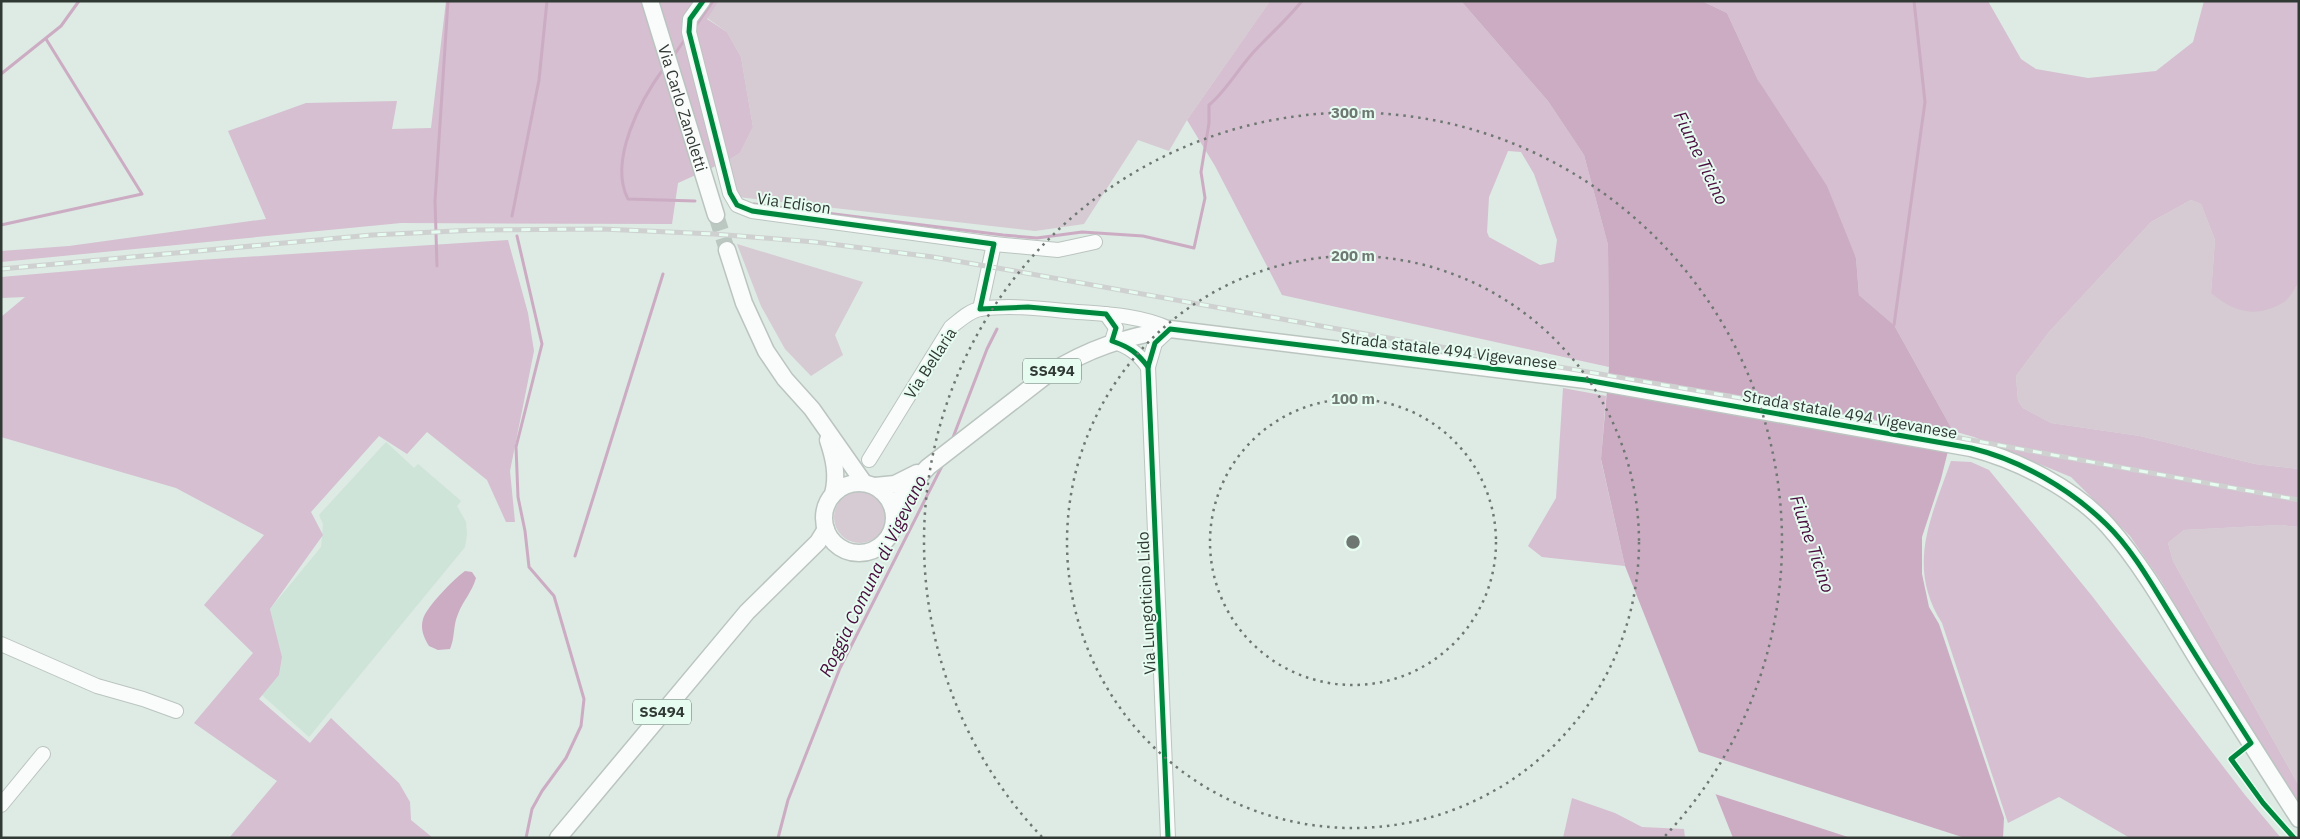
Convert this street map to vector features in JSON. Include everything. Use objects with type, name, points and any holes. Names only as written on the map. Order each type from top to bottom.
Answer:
[{"type":"main road","name":"Via Carlo Zanoletti","points":[[650,1],[716,215]]},
{"type":"main road","points":[[727,250],[744,302],[766,351],[785,379],[812,409],[869,485],[890,500],[893,509]]},
{"type":"main road","name":"SS494","points":[[770,590],[798,567],[818,555],[834,549],[863,553],[881,545],[892,531],[894,523],[893,509],[902,494],[928,467],[1048,374],[1065,363],[1118,340],[1170,328]]},
{"type":"main road","name":"Strada statale 494 Vigevanese","points":[[1170,328],[1586,380],[1971,448],[2003,458],[2034,472],[2073,497],[2107,524],[2140,566],[2299,820]]},
{"type":"main road","points":[[823,426],[836,468],[836,482],[833,494],[825,511],[826,529],[830,537],[844,549]]},
{"type":"main road","name":"SS494","points":[[833,494],[847,485],[894,484],[928,467]]},
{"type":"main road","name":"SS494","points":[[558,838],[747,612],[818,542],[826,529]]},
{"type":"street","name":"Via Edison","points":[[703,1],[690,19],[689,36],[730,193],[737,205],[752,212],[994,244],[1058,250],[1095,242]]},
{"type":"street","points":[[980,309],[994,244]]},
{"type":"street","name":"Via Bellaria","points":[[869,460],[950,327],[970,312],[980,309],[1028,308],[1120,315],[1153,321],[1170,328]]},
{"type":"street","points":[[1106,314],[1116,328],[1118,340]]},
{"type":"street","points":[[1118,340],[1128,333],[1120,315]]},
{"type":"street","points":[[1148,366],[1155,343],[1170,328]]},
{"type":"street","points":[[1118,340],[1139,354],[1148,366]]},
{"type":"street","name":"Via Lungoticino Lido","points":[[1148,366],[1168,838]]},
{"type":"street","points":[[1,644],[97,686],[143,698],[176,711]]},
{"type":"street","points":[[1,804],[43,754]]},
{"type":"shaded area","points":[[446,1],[719,1],[707,19],[727,32],[741,57],[753,127],[740,153],[729,160],[678,183],[672,224],[401,223],[1,262],[1,251],[69,246],[266,219],[228,131],[306,103],[397,101],[392,129],[431,128]]},
{"type":"shaded area","points":[[719,1],[1270,1],[1187,120],[1169,151],[1138,140],[1084,224],[1035,231],[738,197],[729,160],[740,153],[753,127],[741,57],[727,32],[707,18]]},
{"type":"shaded area","points":[[1270,1],[1461,1],[1548,101],[1584,155],[1608,245],[1609,367],[1282,295],[1215,166],[1187,120]],"holes":[[[1508,151],[1521,152],[1534,174],[1557,240],[1554,262],[1540,265],[1489,237],[1487,232],[1489,197]]]},
{"type":"shaded area","points":[[1702,1],[1988,1],[2021,59],[2036,69],[2088,78],[2156,71],[2193,42],[2204,1],[2299,1],[2299,283],[2290,296],[2284,302],[2274,307],[2255,312],[2237,309],[2211,293],[2215,240],[2201,204],[2191,200],[2151,222],[2049,332],[2016,376],[2018,401],[2023,408],[2051,423],[2140,436],[2255,464],[2299,469],[2299,527],[2280,525],[2184,530],[2168,543],[2173,561],[2299,786],[2299,805],[2251,731],[2161,581],[2130,536],[2071,477],[1974,437],[1953,431],[1894,325],[1859,295],[1856,258],[1758,80],[1727,13]]},
{"type":"shaded area","points":[[2191,200],[2201,204],[2215,240],[2211,293],[2285,301],[2299,283],[2299,469],[2255,464],[2140,436],[2051,423],[2023,408],[2018,401],[2016,376],[2049,332],[2151,222]]},
{"type":"shaded area","points":[[508,240],[528,313],[534,351],[510,471],[515,522],[506,522],[487,480],[427,432],[407,454],[379,436],[311,512],[323,535],[270,609],[282,657],[279,675],[259,699],[310,743],[331,718],[399,783],[410,802],[411,820],[433,838],[229,838],[277,781],[194,723],[253,653],[204,605],[264,535],[176,488],[1,437],[1,317],[25,297],[1,298],[1,277],[199,260]]},
{"type":"shaded area","points":[[737,244],[863,282],[835,335],[843,355],[811,376],[785,349],[761,306]]},
{"type":"shaded area","points":[[1563,388],[1606,396],[1601,460],[1625,566],[1542,557],[1528,546],[1556,498]]},
{"type":"shaded area","points":[[386,442],[414,468],[418,464],[461,501],[457,506],[466,522],[465,547],[309,737],[262,695],[279,675],[282,657],[270,609],[321,547],[323,524],[319,515]]},
{"type":"shaded area","points":[[1951,461],[1971,462],[1989,470],[2092,596],[2245,795],[2281,838],[2130,838],[2059,797],[2008,823],[1942,623],[1931,602],[1925,582],[1925,542],[1936,502]]},
{"type":"shaded area","points":[[855,491],[865,491],[879,498],[886,512],[886,522],[879,536],[865,543],[855,543],[845,539],[838,532],[834,522],[834,512],[838,502],[845,495]]},
{"type":"shaded area","points":[[2280,525],[2299,527],[2299,786],[2173,561],[2168,543],[2184,530]]},
{"type":"shaded area","points":[[1572,798],[1615,813],[1642,827],[1684,829],[1685,838],[1563,838]]},
{"type":"water","name":"Fiume Ticino","points":[[1461,1],[1702,1],[1727,13],[1758,80],[1827,186],[1856,258],[1859,295],[1894,325],[1953,431],[1941,479],[1922,537],[1922,574],[1929,607],[1939,624],[2004,818],[2003,838],[1733,838],[1625,566],[1601,459],[1609,367],[1608,245],[1584,155],[1548,101]]},
{"type":"water","points":[[465,571],[472,572],[476,578],[456,618],[450,649],[438,650],[429,646],[426,640],[422,630],[423,619],[435,600]]},
{"type":"pier","points":[[1696,751],[1965,838],[1851,838],[1712,793]]},
{"type":"waterway","points":[[1,74],[61,26],[79,1]]},
{"type":"waterway","points":[[437,266],[435,201],[448,1]]},
{"type":"waterway","points":[[512,216],[539,80],[547,1]]},
{"type":"waterway","name":"Roggia Comuna di Vigevano","points":[[695,27],[713,1]]},
{"type":"waterway","name":"Roggia Comuna di Vigevano","points":[[754,204],[1037,238],[1082,232],[1143,236],[1194,248],[1205,198],[1201,172],[1209,123],[1209,105],[1226,88],[1251,55],[1302,1]]},
{"type":"waterway","points":[[1894,325],[1925,102],[1914,1]]},
{"type":"waterway","name":"Roggia Comuna di Vigevano","points":[[674,55],[686,38]]},
{"type":"waterway","points":[[1,225],[142,194],[46,39]]},
{"type":"waterway","name":"Roggia Comuna di Vigevano","points":[[664,68],[646,96],[630,131],[622,167],[623,184],[628,199],[695,201]]},
{"type":"waterway","points":[[517,236],[542,344],[516,447],[518,497],[525,531],[529,567],[554,596],[584,699],[581,726],[566,758],[542,791],[532,809],[526,838]]},
{"type":"waterway","points":[[575,556],[663,274]]},
{"type":"waterway","name":"Roggia Comuna di Vigevano","points":[[952,440],[987,349],[997,329]]},
{"type":"waterway","name":"Roggia Comuna di Vigevano","points":[[778,838],[788,800],[840,668],[943,464]]},
{"type":"tunnel","points":[[716,215],[727,250]]},
{"type":"railway","points":[[1,269],[372,235],[476,230],[602,229],[714,234],[815,242],[933,257],[1009,270],[1371,335],[1764,402],[2299,500]]},
{"type":"cycle path","points":[[703,1],[690,19],[689,32],[730,193],[737,205],[752,211],[994,244],[980,309],[1028,307],[1106,314],[1116,328],[1112,341],[1132,351],[1148,367]]},
{"type":"cycle path","points":[[1168,838],[1148,367],[1155,343],[1170,329],[1586,380],[1971,448],[2008,460],[2060,487],[2092,511],[2125,545],[2251,743],[2231,759],[2263,803],[2294,838]]}]
